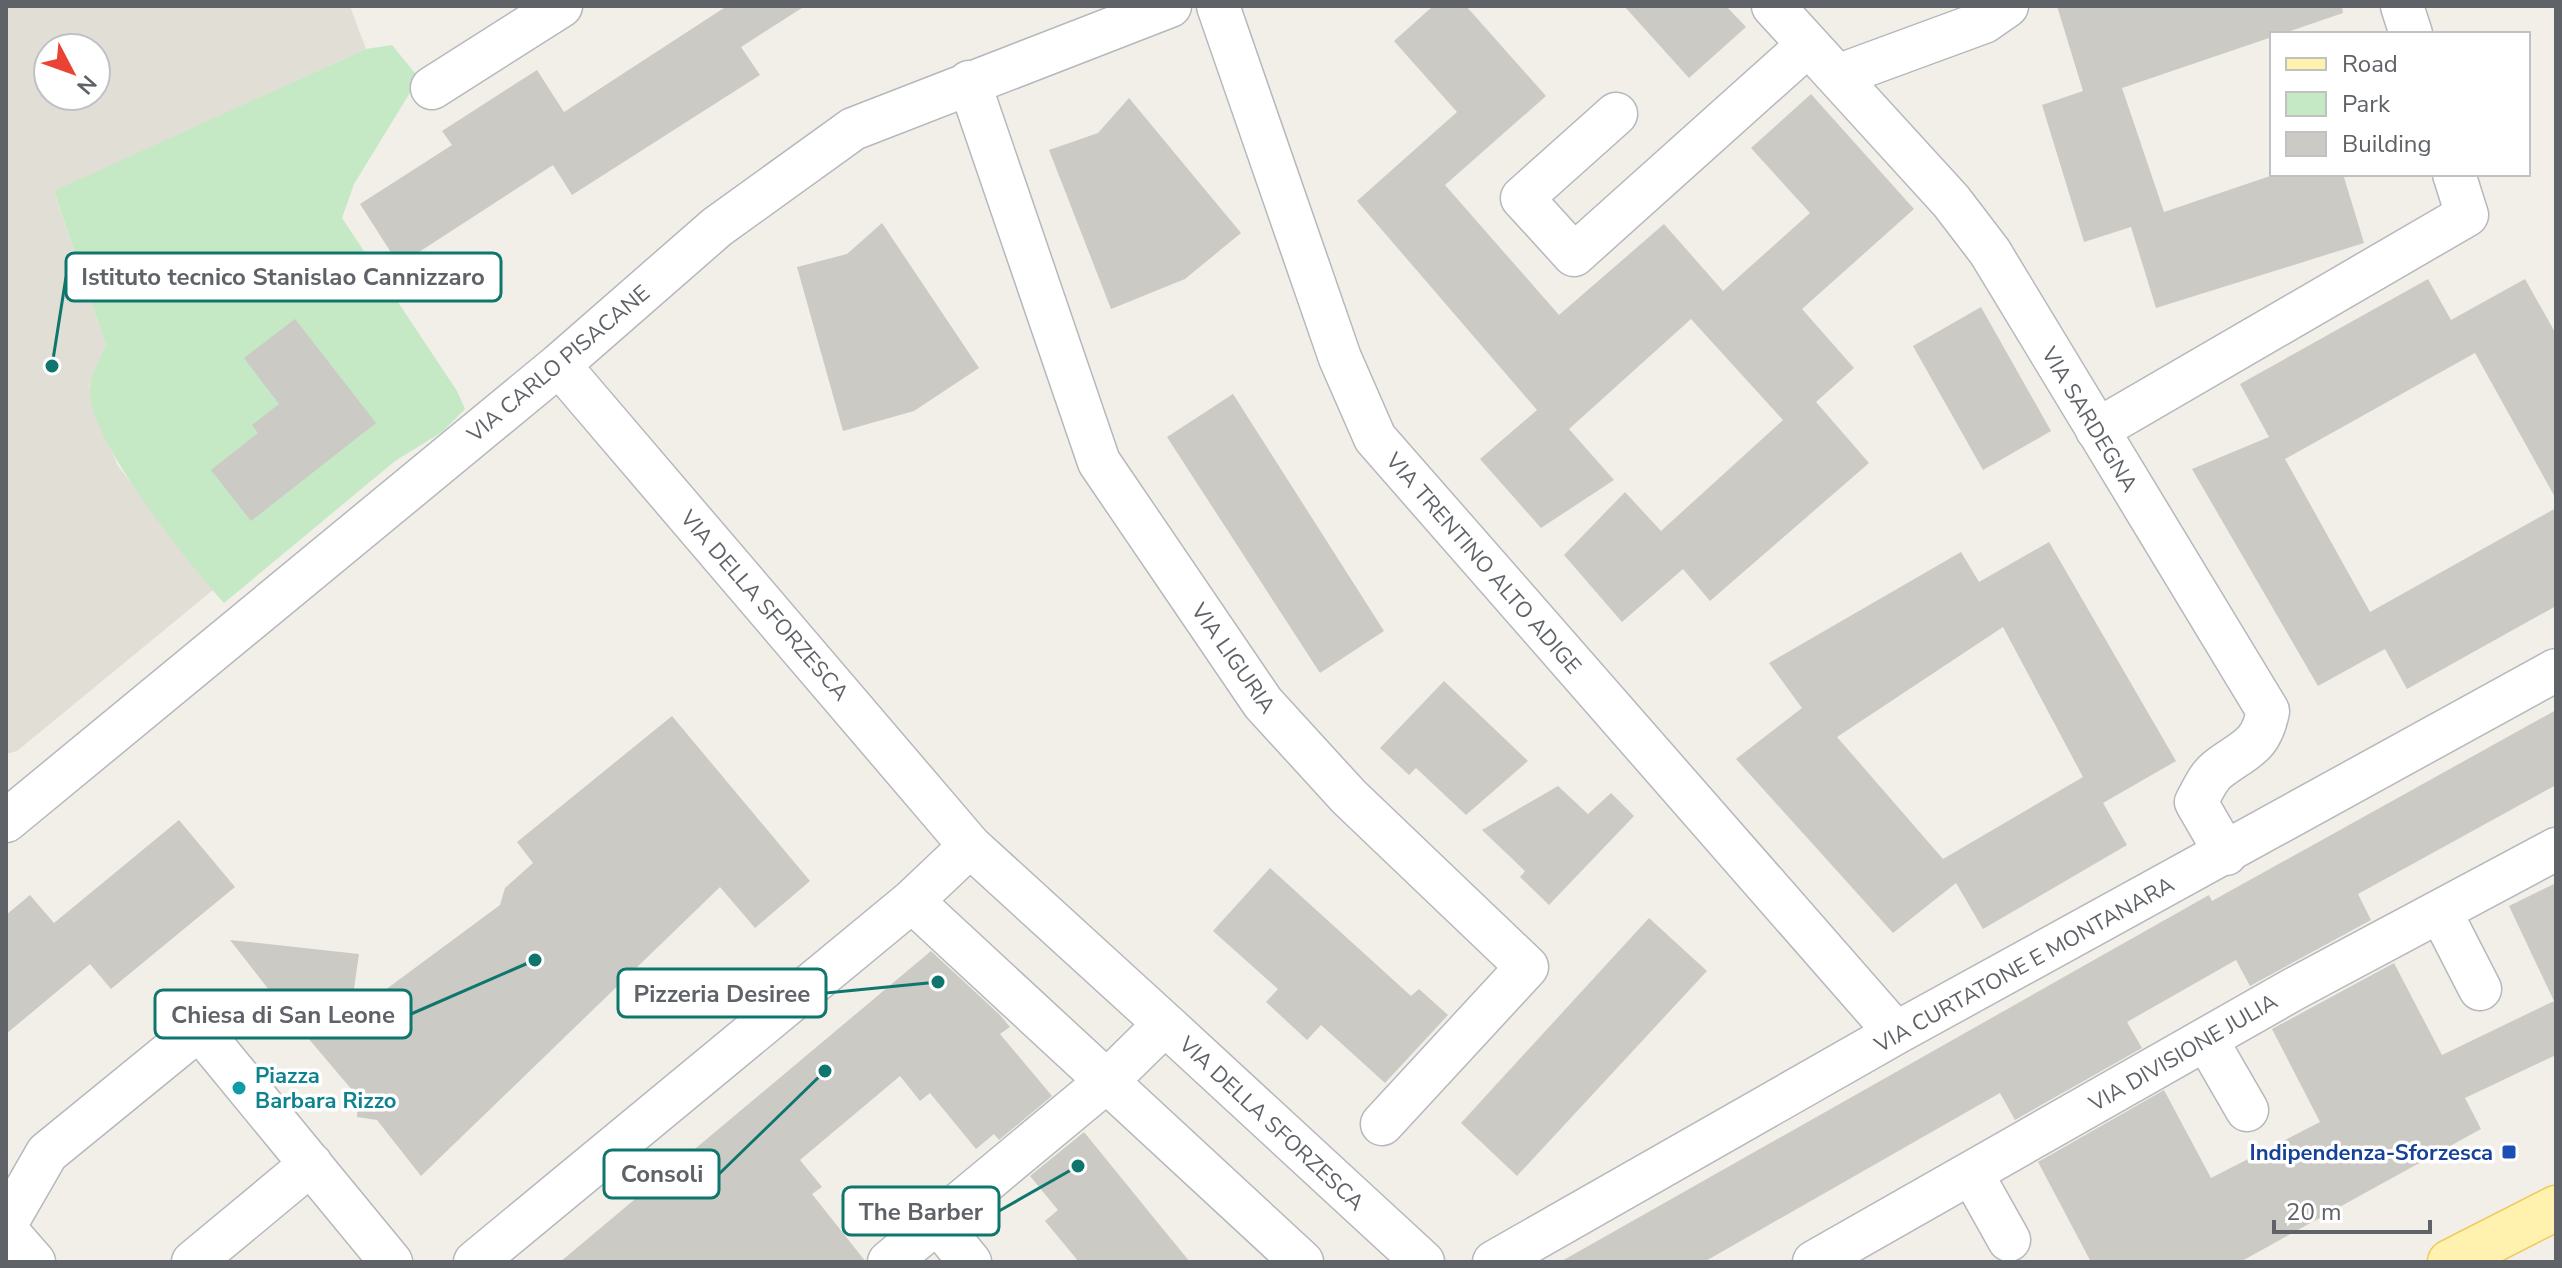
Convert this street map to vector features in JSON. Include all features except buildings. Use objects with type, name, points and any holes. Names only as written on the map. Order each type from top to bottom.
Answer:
[{"type":"main road","points":[[2450,1262],[2556,1208]]},
{"type":"street","points":[[432,88],[561,6]]},
{"type":"street","name":"VIA CARLO PISACANE","points":[[6,821],[559,365],[717,227],[853,129],[1170,6]]},
{"type":"street","name":"VIA TRENTINO ALTO ADIGE","points":[[1218,6],[1340,358],[1375,438],[1896,1033]]},
{"type":"street","name":"VIA SARDEGNA","points":[[1773,6],[1951,201],[1990,252],[2268,711],[2264,731],[2247,751],[2214,772],[2196,802],[2226,854]]},
{"type":"street","points":[[1837,76],[1984,22],[2007,6]]},
{"type":"street","points":[[2402,6],[2410,32]]},
{"type":"street","points":[[1616,114],[1522,198],[1574,255],[1808,45]]},
{"type":"street","name":"VIA LIGURIA","points":[[969,82],[1099,462],[1263,703],[1349,797],[1527,967],[1382,1124]]},
{"type":"street","points":[[2097,430],[2467,215],[2455,176]]},
{"type":"street","name":"VIA DELLA SFORZESCA","points":[[559,365],[970,846],[1423,1262]]},
{"type":"street","name":"VIA CURTATONE E MONTANARA","points":[[1494,1262],[1896,1033],[2556,670]]},
{"type":"street","points":[[475,1262],[912,901],[970,846]]},
{"type":"street","name":"VIA DIVISIONE JULIA","points":[[1814,1262],[2206,1039],[2556,849]]},
{"type":"street","points":[[912,901],[1302,1262]]},
{"type":"street","points":[[2440,911],[2480,989]]},
{"type":"street","name":"VIA DELLA SFORZESCA","points":[[889,1262],[1107,1081],[1165,1024]]},
{"type":"street","points":[[34,1262],[6,1227],[47,1153],[199,1029],[391,1262]]},
{"type":"street","points":[[2206,1039],[2247,1110]]},
{"type":"street","points":[[193,1262],[311,1164]]},
{"type":"street","points":[[1972,1174],[2009,1240]]},
{"type":"street","points":[[937,1222],[970,1262]]},
{"type":"shaded area","points":[[6,6],[350,6],[366,49],[54,192],[106,345],[89,386],[94,410],[118,466],[213,590],[17,751],[6,754]]},
{"type":"green space","points":[[392,45],[419,78],[354,184],[342,218],[457,391],[465,409],[442,432],[395,461],[224,603],[142,498],[103,434],[92,407],[90,385],[106,345],[54,191],[366,49]]},
{"type":"place","name":"Istituto tecnico Stanislao Cannizzaro","points":[[52,366]]},
{"type":"place","name":"Chiesa di San Leone","points":[[535,960]]},
{"type":"place","name":"Pizzeria Desiree","points":[[938,982]]},
{"type":"place","name":"Consoli","points":[[825,1071]]},
{"type":"place","name":"Piazza Barbara Rizzo","points":[[239,1088]]},
{"type":"place","name":"Indipendenza-Sforzesca","points":[[2509,1152]]},
{"type":"place","name":"The Barber","points":[[1078,1166]]}]
